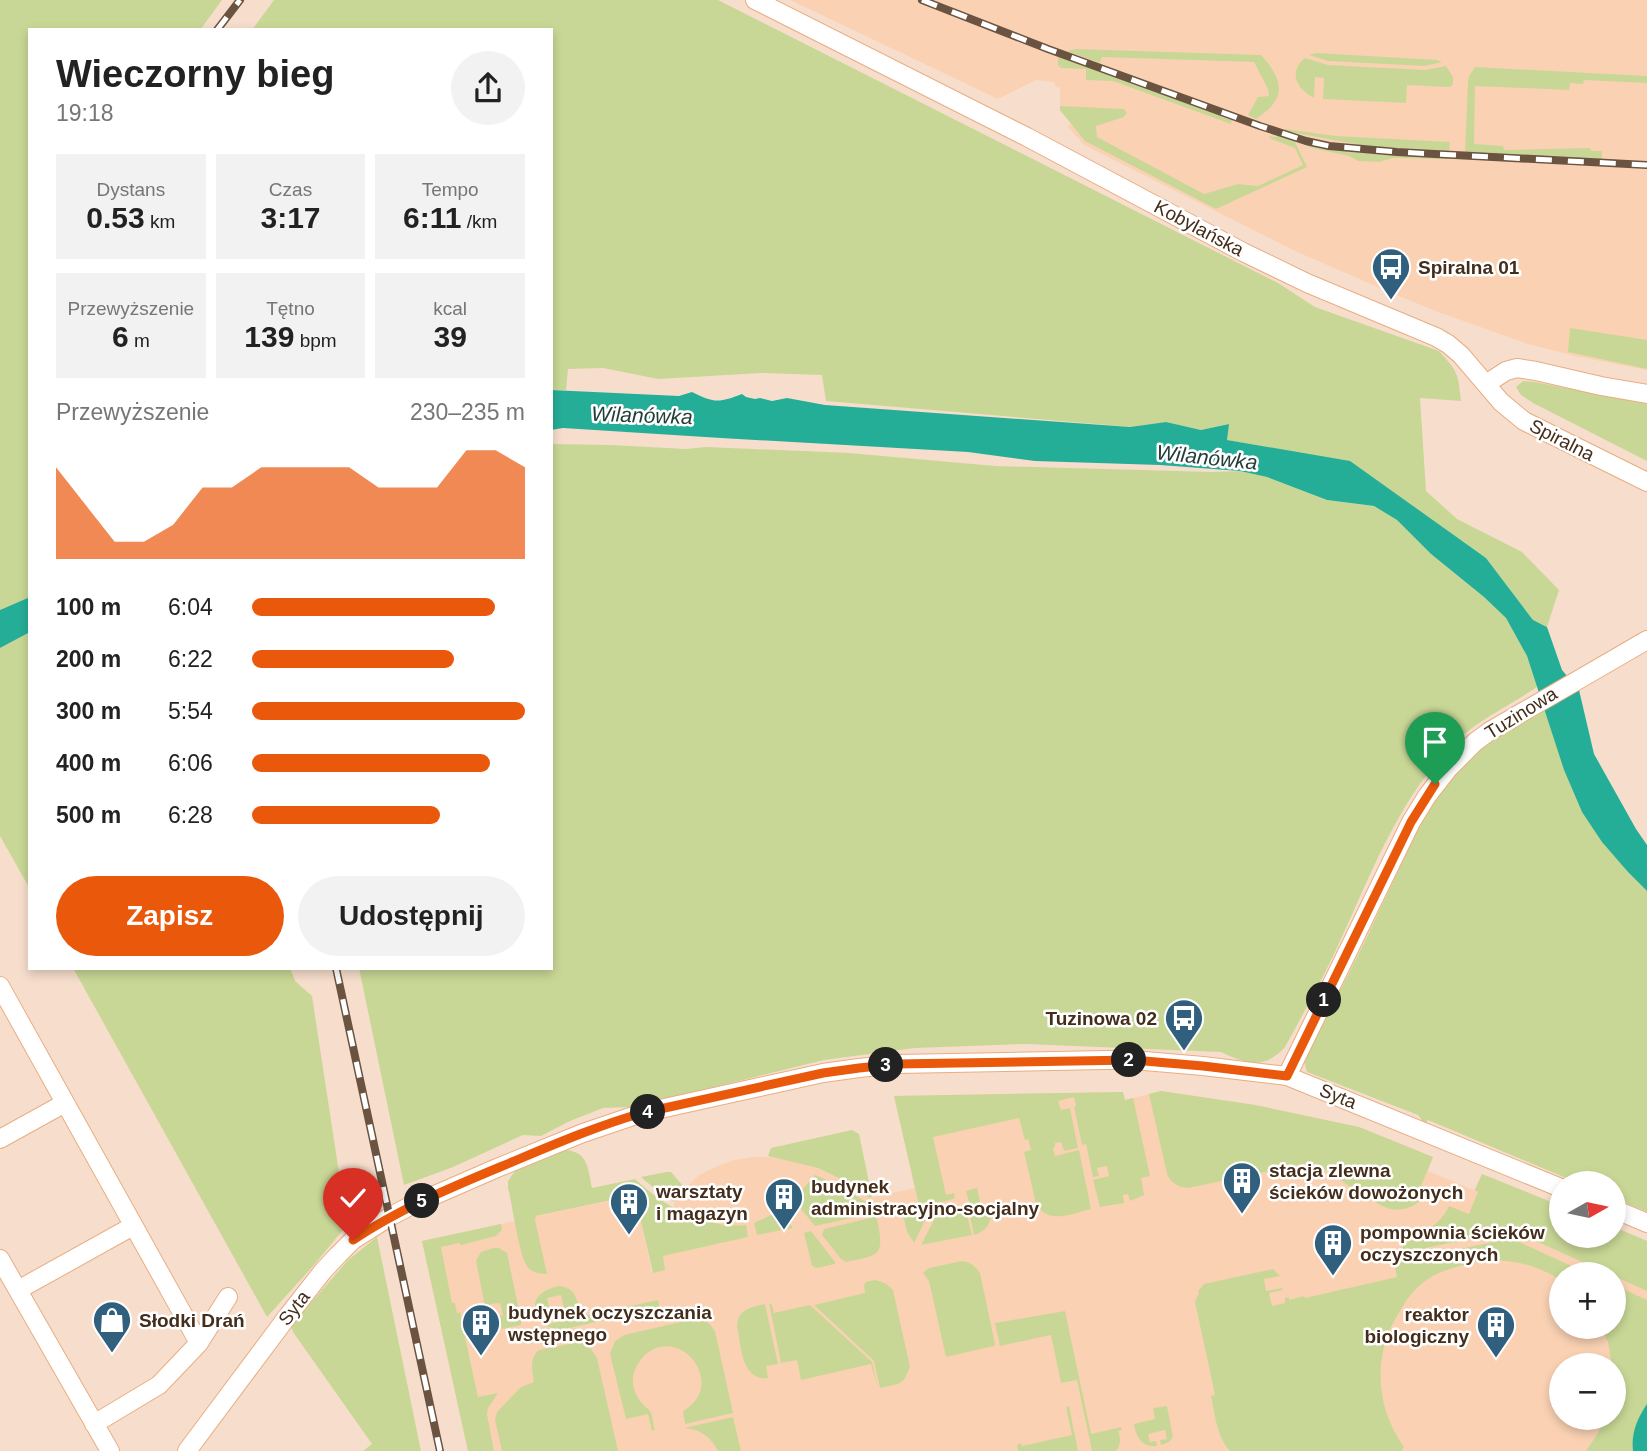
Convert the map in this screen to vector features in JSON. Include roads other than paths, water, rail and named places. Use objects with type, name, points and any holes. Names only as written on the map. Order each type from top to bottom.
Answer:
[{"type":"street","name":"Kobylańska","points":[[755,0],[1027,137],[1243,252],[1436,337],[1461,355],[1486,384]]},
{"type":"street","points":[[1486,384],[1506,371],[1517,368],[1647,394]]},
{"type":"street","name":"Spiralna","points":[[1486,384],[1501,402],[1524,421],[1647,482]]},
{"type":"street","name":"Tuzinowa","points":[[1287,1076],[1411,822],[1448,769],[1503,721],[1647,640]]},
{"type":"street","points":[[0,986],[199,1343]]},
{"type":"street","name":"Syta","points":[[187,1451],[315,1280],[353,1240],[391,1216],[497,1168],[612,1122],[823,1073],[897,1064],[1133,1060],[1287,1076],[1549,1183]]},
{"type":"street","points":[[0,1139],[65,1103]]},
{"type":"street","points":[[1626,1214],[1647,1223]]},
{"type":"street","points":[[18,1290],[133,1226]]},
{"type":"street","points":[[0,1259],[110,1451]]},
{"type":"street","points":[[94,1424],[159,1385],[199,1343],[228,1297]]},
{"type":"water","name":"Wilanówka","points":[[553,390],[679,396],[692,392],[717,400],[742,394],[772,401],[787,398],[825,405],[1130,427],[1166,422],[1201,430],[1229,424],[1227,440],[1350,461],[1486,558],[1533,620],[1547,627],[1562,670],[1579,690],[1594,754],[1647,845],[1647,891],[1602,842],[1582,812],[1564,770],[1527,656],[1506,618],[1431,554],[1397,520],[1374,506],[1327,500],[1267,477],[1240,471],[1035,461],[968,452],[563,428],[553,430]]},
{"type":"water","points":[[28,598],[28,633],[0,648],[0,610]]},
{"type":"water","points":[[1647,1404],[1647,1451],[1633,1451],[1635,1426]]},
{"type":"railway","points":[[219,28],[240,0]]},
{"type":"railway","points":[[922,0],[1048,49],[1306,141],[1329,146],[1397,152],[1647,165]]},
{"type":"railway","points":[[336,970],[440,1451]]},
{"type":"place","name":"Spiralna 01","points":[[1391,301]]},
{"type":"place","name":"Tuzinowa 02","points":[[1184,1052]]},
{"type":"place","name":"stacja zlewna ścieków dowożonych","points":[[1242,1215]]},
{"type":"place","name":"budynek administracyjno-socjalny","points":[[784,1231]]},
{"type":"place","name":"warsztaty i magazyn","points":[[629,1236]]},
{"type":"place","name":"pompownia ścieków oczyszczonych","points":[[1333,1277]]},
{"type":"place","name":"Słodki Drań","points":[[112,1354]]},
{"type":"place","name":"budynek oczyszczania wstępnego","points":[[481,1357]]},
{"type":"place","name":"reaktor biologiczny","points":[[1496,1359]]}]
